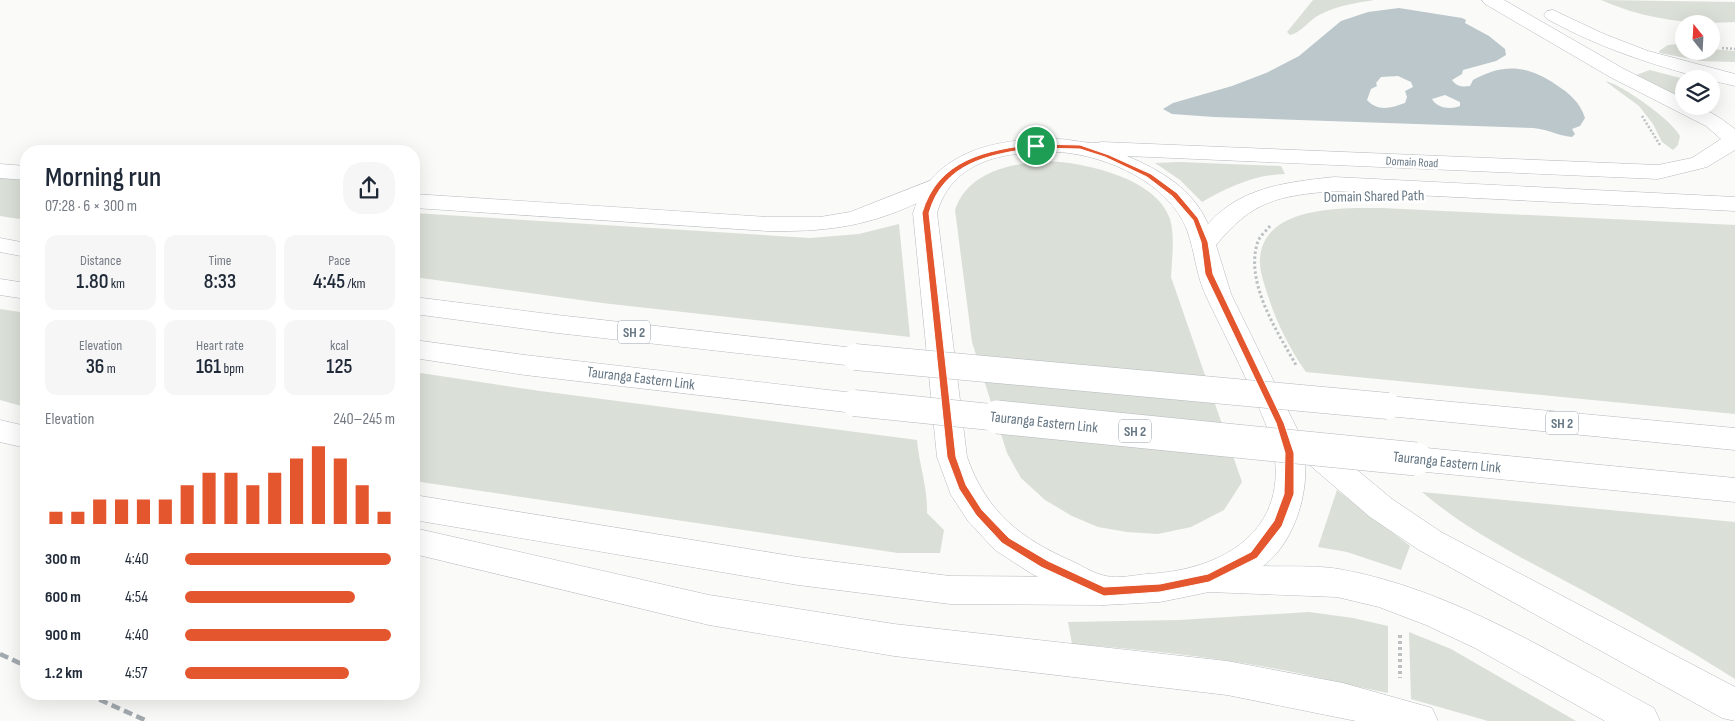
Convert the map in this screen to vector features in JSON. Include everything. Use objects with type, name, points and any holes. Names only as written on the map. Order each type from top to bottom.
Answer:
[{"type":"main road","points":[[1491,0],[1617,73],[1675,93]]},
{"type":"main road","points":[[1525,0],[1571,26],[1625,51],[1673,66],[1735,81]]},
{"type":"main road","points":[[1720,96],[1724,88],[1735,81]]},
{"type":"main road","points":[[1720,115],[1734,139]]},
{"type":"main road","name":"Domain Road","points":[[938,185],[958,168],[981,156],[1036,146],[1658,172],[1694,166],[1712,158],[1734,139]]},
{"type":"main road","points":[[1080,147],[1107,156],[1149,176],[1175,194],[1196,220],[1204,242],[1209,274],[1280,423],[1289,453],[1289,494],[1278,523],[1254,555],[1209,578]]},
{"type":"main road","points":[[0,171],[20,173]]},
{"type":"main road","name":"Domain Road","points":[[1204,242],[1219,223],[1235,208],[1254,199],[1280,190],[1334,184],[1735,204]]},
{"type":"main road","points":[[420,201],[767,224],[811,224],[852,219],[895,205],[938,185]]},
{"type":"main road","points":[[938,185],[930,197],[925,213],[926,231],[952,457],[962,486],[979,512],[1006,540],[1044,564],[1104,591]]},
{"type":"main road","points":[[0,245],[20,249]]},
{"type":"main road","points":[[0,287],[20,290]]},
{"type":"main road","name":"SH 2","points":[[420,306],[557,324],[855,357],[1735,439]]},
{"type":"main road","name":"Tauranga Eastern Link","points":[[420,350],[525,365],[854,403],[1735,490]]},
{"type":"main road","points":[[1280,423],[1381,508],[1430,541],[1735,706]]},
{"type":"main road","points":[[0,431],[20,436]]},
{"type":"main road","points":[[420,508],[826,575],[950,590],[1104,591],[1160,588],[1209,578],[1337,583],[1389,596],[1438,614],[1487,637],[1641,721]]},
{"type":"main road","points":[[420,542],[708,610],[894,640],[1227,678],[1343,700],[1419,721]]},
{"type":"path","points":[[1277,221],[1260,233],[1254,250],[1256,274],[1271,320],[1298,368]]},
{"type":"path","points":[[1400,632],[1400,680]]},
{"type":"shaded area","points":[[1313,0],[1374,0],[1332,9],[1315,17],[1298,32],[1290,35],[1287,32]]},
{"type":"shaded area","points":[[1601,0],[1735,2],[1735,22],[1720,23],[1720,15],[1675,15],[1675,20],[1666,19],[1617,7]]},
{"type":"shaded area","points":[[1399,8],[1462,18],[1466,20],[1465,23],[1489,36],[1505,49],[1506,55],[1496,61],[1463,70],[1462,74],[1452,80],[1456,84],[1470,86],[1473,80],[1495,71],[1515,68],[1524,70],[1544,78],[1565,91],[1577,103],[1585,118],[1580,126],[1572,129],[1575,134],[1572,137],[1533,128],[1214,117],[1172,114],[1163,109],[1173,103],[1232,86],[1266,73],[1299,56],[1341,21],[1368,12]],"holes":[[[1398,76],[1411,82],[1413,87],[1405,91],[1407,97],[1405,103],[1380,108],[1367,100],[1371,89],[1377,86],[1376,83],[1381,77]],[[1445,95],[1460,102],[1460,106],[1444,107],[1432,99]]]},
{"type":"shaded area","points":[[1675,44],[1675,56],[1660,53],[1659,51],[1668,45]]},
{"type":"shaded area","points":[[1720,50],[1735,51],[1735,62],[1696,60],[1720,60]]},
{"type":"shaded area","points":[[1650,70],[1675,77],[1675,95],[1636,75]]},
{"type":"shaded area","points":[[1605,81],[1634,96],[1657,112],[1680,136],[1678,145],[1673,150],[1662,142],[1653,124],[1639,106]]},
{"type":"shaded area","points":[[1045,161],[1097,169],[1134,182],[1150,192],[1162,204],[1170,219],[1173,240],[1171,277],[1242,482],[1224,510],[1191,527],[1158,534],[1127,532],[1098,527],[1072,516],[1045,500],[1021,478],[1007,453],[972,342],[955,210],[961,197],[969,187],[991,172]]},
{"type":"shaded area","points":[[1180,162],[1281,166],[1285,174],[1252,179],[1222,191],[1202,202],[1180,180],[1155,163]]},
{"type":"shaded area","points":[[0,178],[20,180],[20,219],[0,216]]},
{"type":"shaded area","points":[[1347,208],[1382,208],[1735,225],[1735,414],[1306,372],[1274,314],[1267,293],[1260,263],[1265,241],[1275,228],[1290,219],[1308,213]]},
{"type":"shaded area","points":[[420,213],[810,238],[859,234],[899,224],[910,337],[602,303],[420,278]]},
{"type":"shaded area","points":[[0,309],[20,312],[20,406],[0,400]]},
{"type":"shaded area","points":[[420,373],[540,391],[917,440],[927,513],[944,530],[940,553],[898,553],[420,482]]},
{"type":"shaded area","points":[[1337,490],[1410,546],[1401,570],[1347,552],[1318,547]]},
{"type":"shaded area","points":[[1422,492],[1735,522],[1735,679],[1641,623],[1480,533],[1440,507]]},
{"type":"shaded area","points":[[1309,612],[1353,618],[1388,626],[1388,693],[1301,674],[1222,660],[1172,653],[1072,644],[1068,622],[1179,620]]},
{"type":"shaded area","points":[[1409,632],[1451,649],[1576,721],[1488,721],[1411,699]]},
{"type":"railway","points":[[0,654],[20,663]]},
{"type":"railway","points":[[100,700],[147,721]]},
{"type":"route","points":[[1036,146],[1080,147],[1107,156],[1149,176],[1175,194],[1196,220],[1204,242],[1209,274],[1280,423],[1289,453],[1289,494],[1278,523],[1254,555],[1209,578],[1160,588],[1104,591],[1044,564],[1006,540],[979,512],[962,486],[952,457],[925,213],[930,197],[938,185],[958,168],[981,156],[1036,146]]}]
